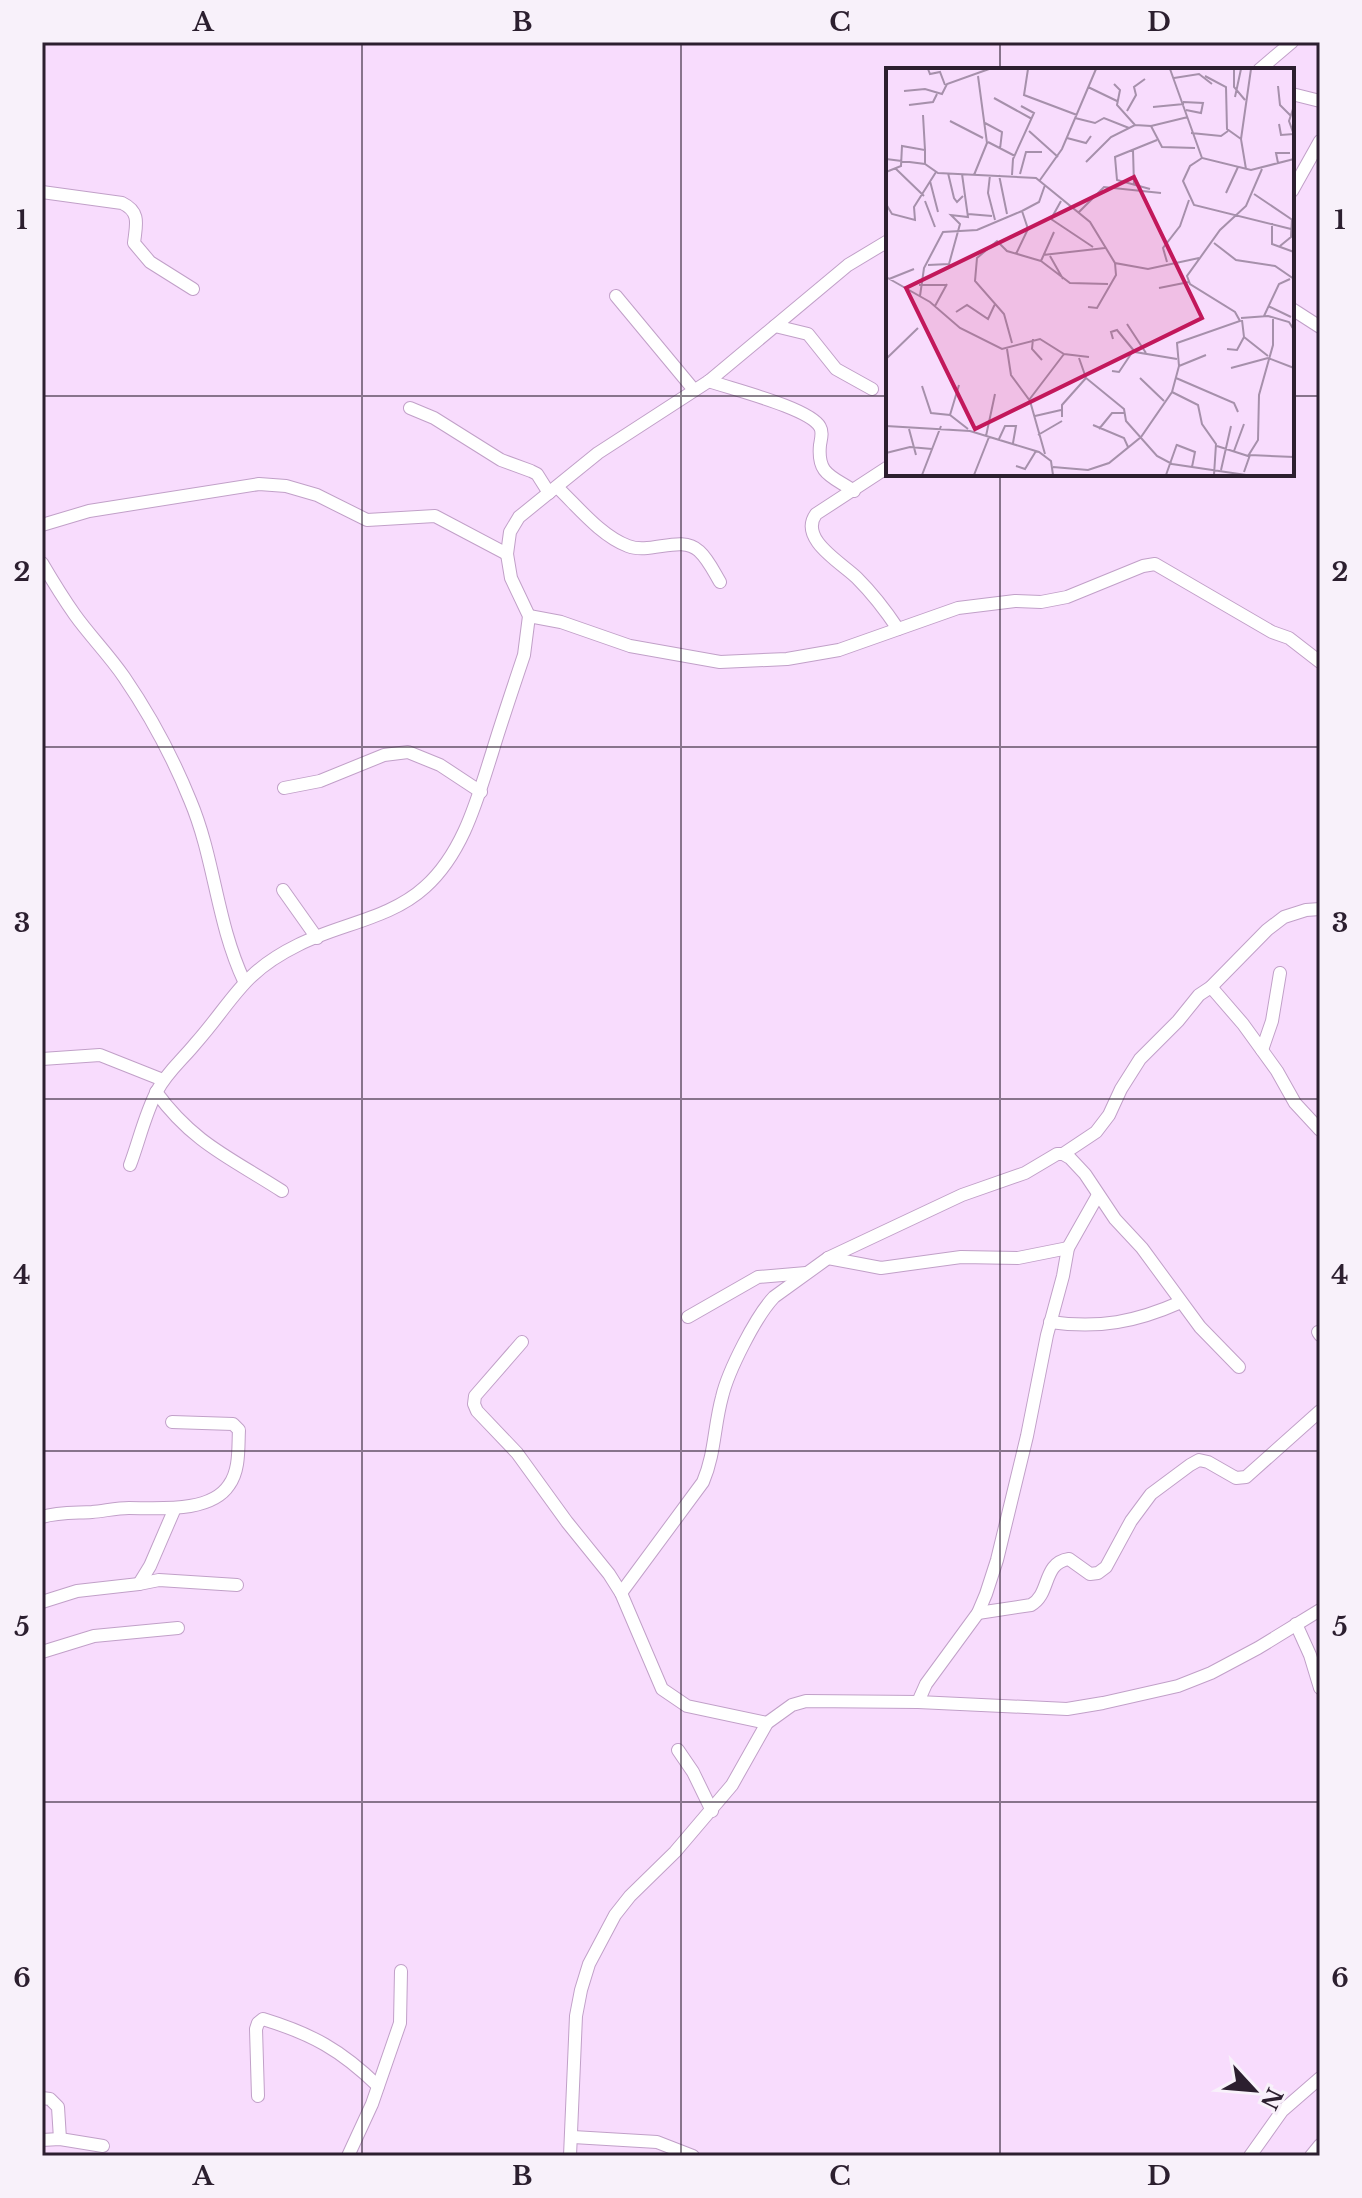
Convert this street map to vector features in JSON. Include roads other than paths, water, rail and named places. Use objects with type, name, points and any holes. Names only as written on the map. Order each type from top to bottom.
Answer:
[{"type":"street","points":[[1261,68],[1292,42]]},
{"type":"street","points":[[1294,94],[1320,101]]},
{"type":"street","points":[[1294,187],[1320,141]]},
{"type":"street","points":[[42,192],[122,203],[132,209],[137,218],[134,243],[150,262],[193,289]]},
{"type":"street","points":[[130,1165],[163,1080],[196,1044],[244,981],[262,964],[301,943],[393,909],[426,886],[456,848],[481,792],[524,655],[529,616],[511,578],[507,554],[519,517],[598,453],[709,381],[848,265],[886,242]]},
{"type":"street","points":[[616,296],[694,390]]},
{"type":"street","points":[[1294,310],[1320,327]]},
{"type":"street","points":[[775,326],[808,334],[836,369],[872,389]]},
{"type":"street","points":[[709,381],[764,398],[817,422],[822,432],[819,465],[824,472],[854,491]]},
{"type":"street","points":[[410,408],[434,418],[501,460],[537,474],[615,540],[631,548],[646,550],[692,545],[704,556],[720,582]]},
{"type":"street","points":[[886,468],[816,514],[811,520],[811,530],[823,548],[856,577],[898,629]]},
{"type":"street","points":[[42,525],[102,508],[259,484],[286,486],[317,495],[367,520],[435,516],[507,554]]},
{"type":"street","points":[[42,563],[75,615],[123,676],[180,777],[204,839],[226,939],[244,981]]},
{"type":"street","points":[[529,616],[561,622],[630,646],[720,662],[787,659],[839,650],[958,608],[1067,597],[1155,564],[1167,568],[1260,625],[1289,638],[1320,662]]},
{"type":"street","points":[[284,788],[320,781],[384,755],[408,752],[440,765],[481,792]]},
{"type":"street","points":[[283,890],[317,938]]},
{"type":"street","points":[[621,1593],[703,1482],[711,1464],[722,1396],[742,1349],[767,1305],[828,1258],[962,1195],[1025,1173],[1048,1158],[1063,1154],[1096,1132],[1140,1059],[1199,995],[1284,917],[1320,909]]},
{"type":"street","points":[[1262,1050],[1272,1021],[1280,973]]},
{"type":"street","points":[[1211,987],[1262,1050],[1295,1103],[1320,1130]]},
{"type":"street","points":[[42,1059],[100,1055],[163,1080]]},
{"type":"street","points":[[156,1092],[180,1122],[203,1143],[282,1191]]},
{"type":"street","points":[[1063,1154],[1085,1174],[1181,1302],[1239,1367]]},
{"type":"street","points":[[918,1702],[926,1684],[978,1613],[997,1560],[1068,1248],[1098,1195]]},
{"type":"street","points":[[828,1258],[881,1268],[961,1257],[1018,1258],[1068,1248]]},
{"type":"street","points":[[688,1317],[758,1277],[806,1273]]},
{"type":"street","points":[[1050,1322],[1113,1325],[1181,1302]]},
{"type":"street","points":[[522,1342],[475,1396],[474,1404],[484,1420],[517,1453],[621,1593],[662,1689],[687,1706],[767,1723]]},
{"type":"street","points":[[978,1613],[1031,1605],[1038,1601],[1051,1569],[1060,1561],[1069,1559],[1090,1574],[1098,1573],[1106,1567],[1125,1530],[1151,1494],[1190,1465],[1199,1460],[1236,1478],[1246,1477],[1320,1411]]},
{"type":"street","points":[[42,1517],[55,1513],[128,1508],[175,1508],[214,1498],[228,1488],[237,1466],[239,1430],[233,1424],[172,1422]]},
{"type":"street","points":[[139,1584],[175,1508]]},
{"type":"street","points":[[42,1602],[77,1591],[159,1580],[237,1585]]},
{"type":"street","points":[[570,2156],[576,2016],[589,1964],[615,1915],[712,1811],[732,1785],[767,1723],[792,1705],[806,1701],[918,1702],[1067,1709],[1103,1703],[1178,1686],[1211,1673],[1320,1610]]},
{"type":"street","points":[[1296,1624],[1320,1688]]},
{"type":"street","points":[[42,1652],[94,1636],[178,1628]]},
{"type":"street","points":[[678,1750],[712,1811]]},
{"type":"street","points":[[348,2156],[378,2086],[400,2023],[401,1971]]},
{"type":"street","points":[[258,2096],[256,2029],[263,2019],[299,2030],[332,2046],[378,2086]]},
{"type":"street","points":[[1250,2156],[1282,2111],[1320,2078]]},
{"type":"street","points":[[42,2098],[50,2099],[58,2107],[60,2139]]},
{"type":"street","points":[[573,2137],[657,2142],[693,2156]]},
{"type":"street","points":[[42,2140],[60,2139],[103,2146]]},
{"type":"street","points":[[1311,2156],[1320,2145]]}]
